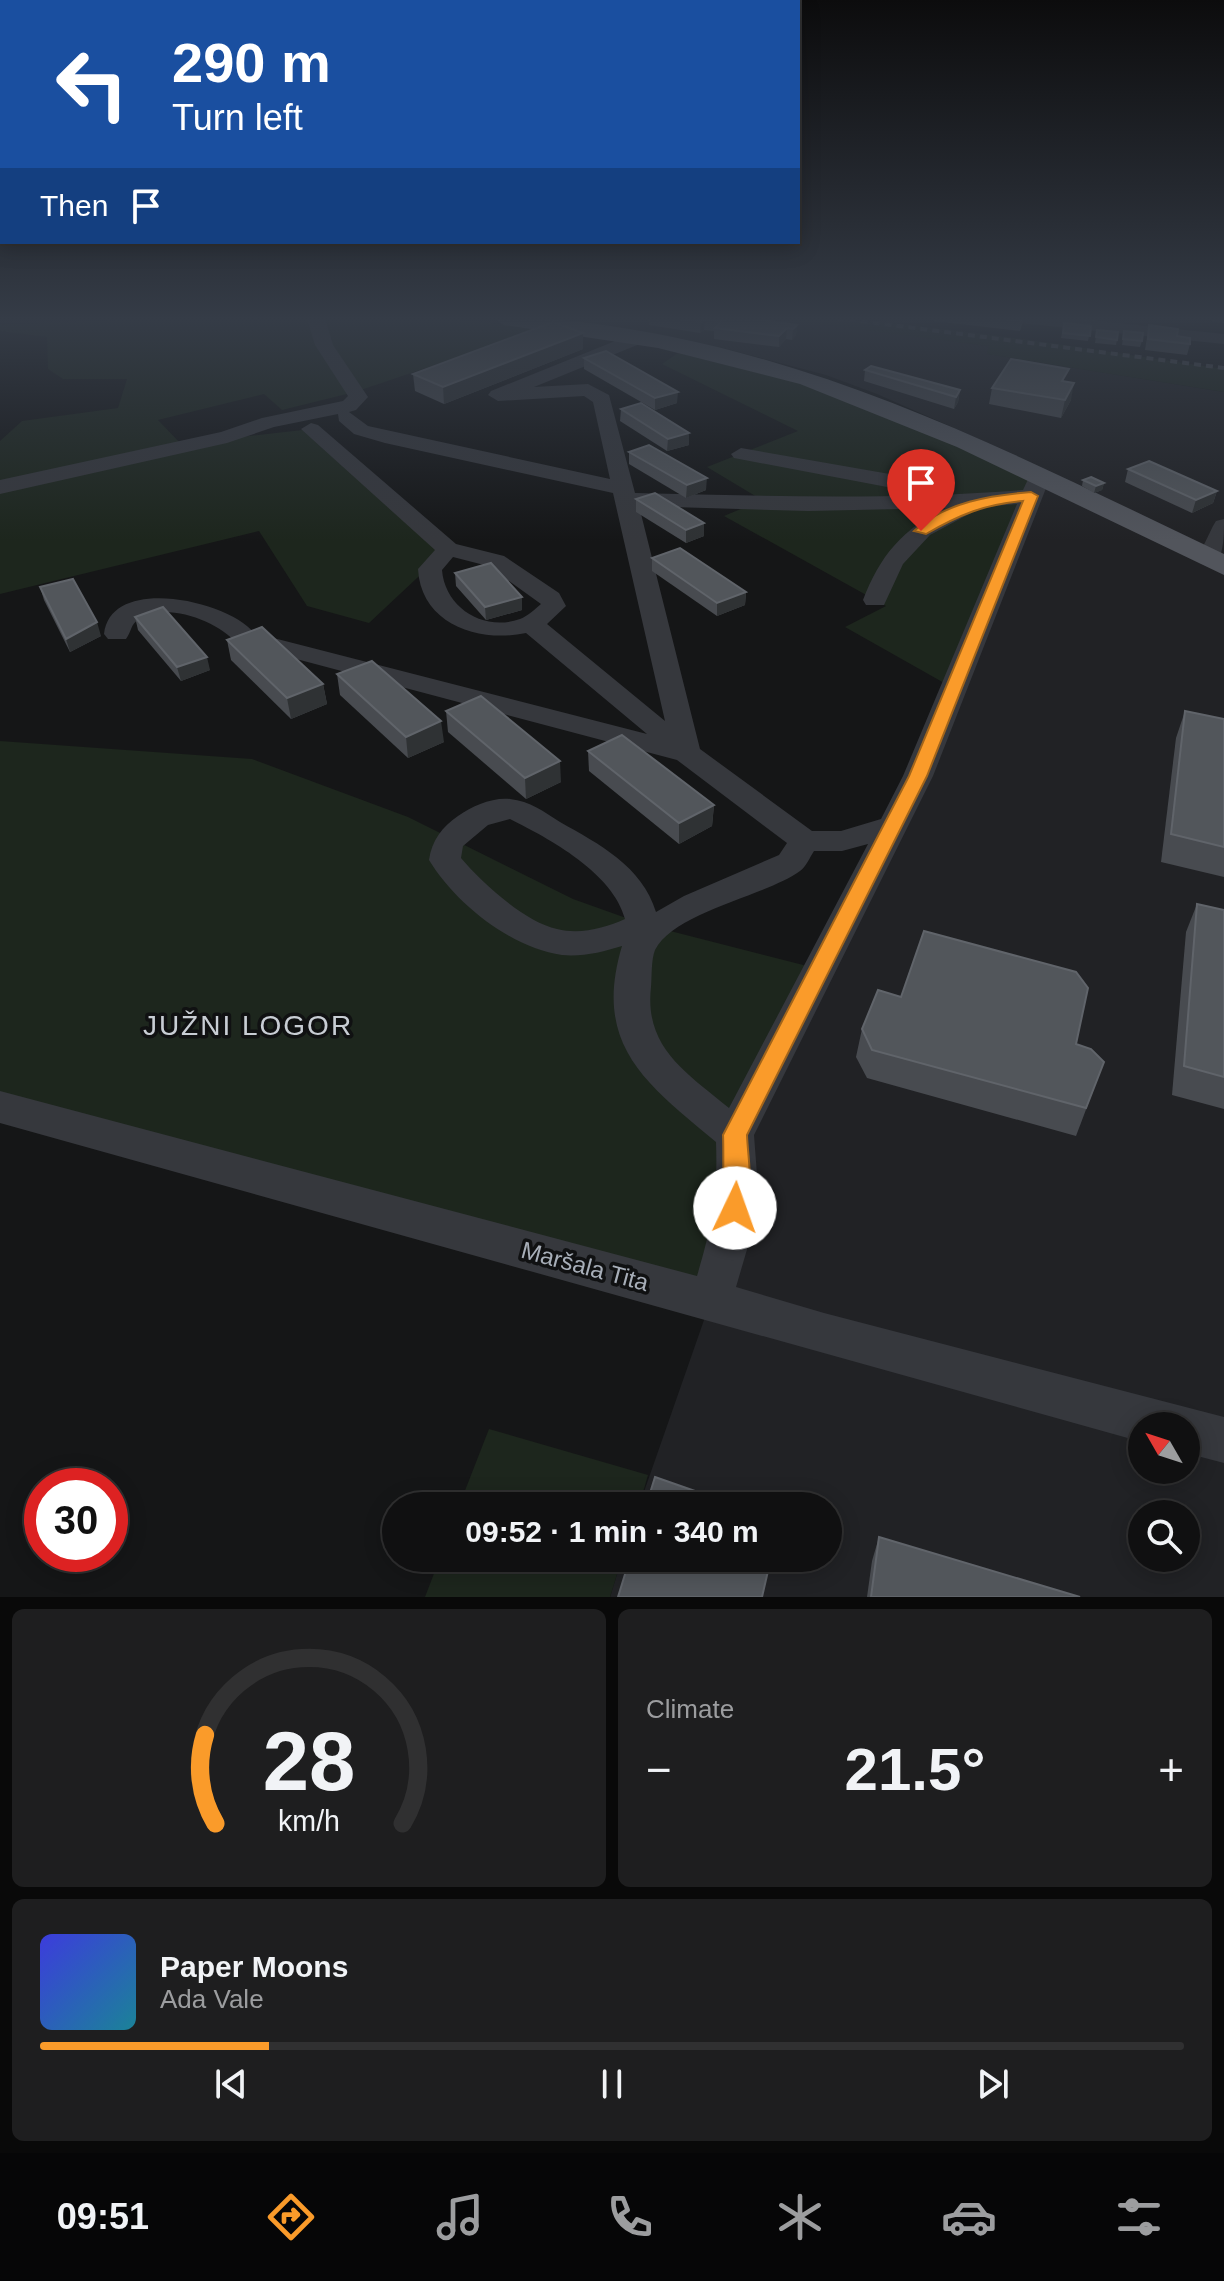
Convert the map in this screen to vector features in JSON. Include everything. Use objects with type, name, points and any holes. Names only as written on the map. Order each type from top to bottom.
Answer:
[{"type":"main road","points":[[845,393],[1035,487],[1216,563]]},
{"type":"street","points":[[0,487],[227,437],[311,429],[348,412],[358,397],[355,393]]},
{"type":"street","points":[[504,393],[498,395],[543,393]]},
{"type":"street","points":[[592,393],[602,399],[687,753]]},
{"type":"street","points":[[227,437],[269,422],[348,412]]},
{"type":"street","points":[[348,412],[361,430],[624,494],[808,504],[989,500]]},
{"type":"street","points":[[311,429],[448,549],[496,561],[550,598],[554,606],[531,624],[504,631],[469,627],[454,616],[430,584],[430,569],[448,549]]},
{"type":"street","points":[[741,454],[989,500]]},
{"type":"street","points":[[875,600],[885,571],[899,547],[948,516],[1035,487]]},
{"type":"street","points":[[711,1300],[732,1229],[738,1188],[735,1135],[918,776],[1035,487]]},
{"type":"street","points":[[1216,563],[1224,526]]},
{"type":"street","points":[[117,634],[118,624],[129,612],[151,604],[178,604],[234,623],[245,638],[687,753]]},
{"type":"street","points":[[531,624],[687,753],[805,841],[842,841],[892,826]]},
{"type":"street","points":[[650,926],[632,892],[611,867],[591,852],[513,809],[497,809],[485,814],[456,832],[447,844],[445,860],[457,877],[505,914],[554,941],[585,942],[650,926],[790,863],[805,841]]},
{"type":"street","points":[[650,926],[638,948],[631,1006],[637,1038],[665,1077],[735,1135]]},
{"type":"street","name":"Maršala Tita","points":[[0,1107],[1128,1415]]},
{"type":"street","points":[[1200,1434],[1224,1440]]},
{"type":"shaded area","points":[[123,393],[353,393],[282,410],[264,394],[158,420],[184,447],[222,439],[311,429],[448,549],[369,623],[307,606],[259,531],[0,594],[0,441],[22,421],[118,408]]},
{"type":"shaded area","points":[[720,393],[839,393],[857,397],[1039,478],[953,688],[845,627],[886,606],[724,516],[762,500],[707,467],[798,431]]},
{"type":"shaded area","points":[[873,393],[1224,393],[1224,1597],[610,1597],[618,1572],[842,1572],[842,1492],[644,1492],[711,1300],[735,1135],[918,776],[1039,478],[1186,547],[1013,454]]},
{"type":"shaded area","points":[[0,741],[252,759],[408,817],[573,899],[643,924],[819,969],[750,1106],[711,1300],[0,1107]]},
{"type":"shaded area","points":[[489,1429],[648,1475],[643,1492],[464,1492]]},
{"type":"shaded area","points":[[435,1572],[618,1572],[610,1597],[425,1597]]},
{"type":"building","points":[[645,393],[676,393],[655,398]]},
{"type":"building","points":[[1020,393],[1069,393],[1065,400]]},
{"type":"building","points":[[641,403],[689,433],[668,439],[621,409]]},
{"type":"building","points":[[649,445],[707,478],[687,485],[629,452]]},
{"type":"building","points":[[1149,461],[1217,491],[1196,500],[1128,469]]},
{"type":"building","points":[[1091,477],[1104,483],[1096,486],[1083,480]]},
{"type":"building","points":[[655,493],[704,523],[686,530],[636,499]]},
{"type":"building","points":[[680,548],[746,592],[717,603],[652,558]]},
{"type":"building","points":[[491,563],[522,597],[485,607],[455,573]]},
{"type":"building","points":[[73,579],[97,622],[66,639],[40,587]]},
{"type":"building","points":[[163,607],[207,657],[177,667],[135,617]]},
{"type":"building","points":[[262,627],[323,684],[287,698],[227,640]]},
{"type":"building","points":[[372,661],[441,721],[406,737],[337,674]]},
{"type":"building","points":[[481,696],[560,761],[525,778],[446,711]]},
{"type":"building","points":[[1185,711],[1224,719],[1224,847],[1171,834]]},
{"type":"building","points":[[622,735],[714,805],[679,823],[588,751]]},
{"type":"building","points":[[1197,904],[1224,910],[1224,1077],[1184,1066]]},
{"type":"building","points":[[924,931],[1076,972],[1088,988],[1076,1044],[1091,1049],[1104,1062],[1086,1108],[872,1050],[862,1029],[878,990],[901,997]]},
{"type":"building","points":[[655,1477],[698,1492],[650,1492]]},
{"type":"building","points":[[879,1537],[1080,1597],[871,1597]]},
{"type":"building","points":[[626,1572],[768,1572],[762,1597],[618,1597]]},
{"type":"district","name":"JUŽNI LOGOR","points":[[248,1025]]},
{"type":"route","points":[[735,1208],[738,1188],[735,1135],[918,776],[1031,496],[989,500],[969,506],[921,531]]}]
